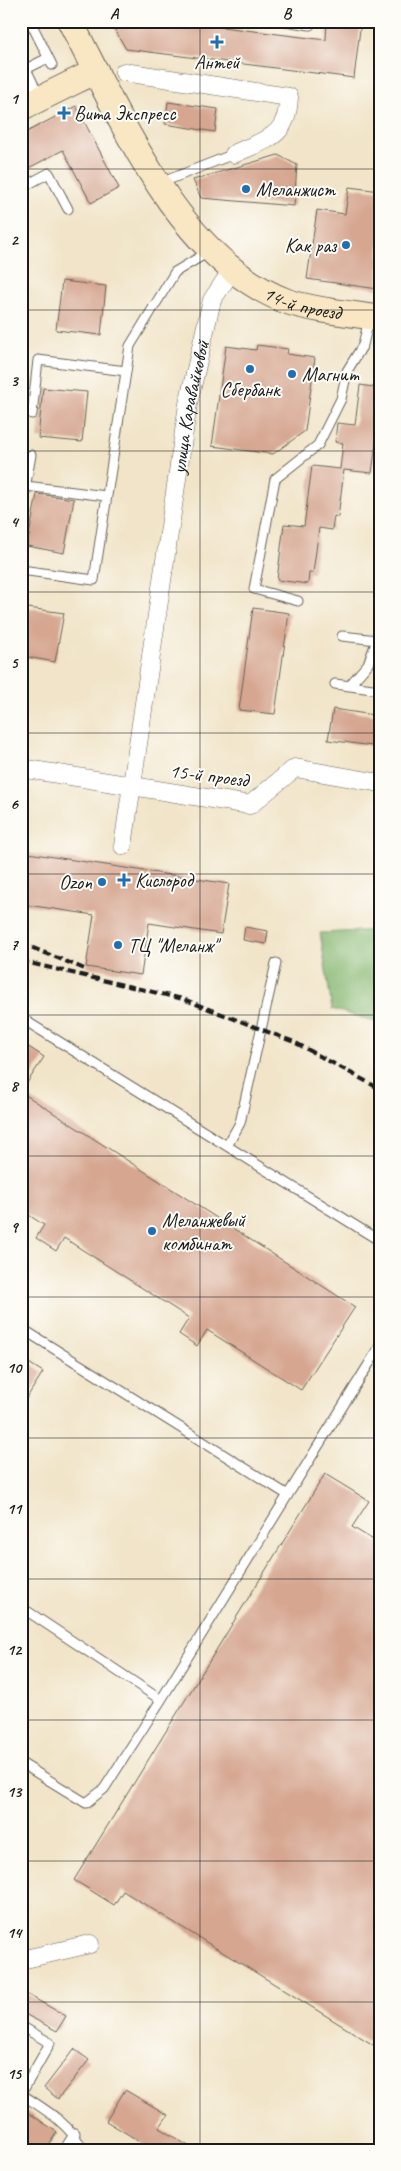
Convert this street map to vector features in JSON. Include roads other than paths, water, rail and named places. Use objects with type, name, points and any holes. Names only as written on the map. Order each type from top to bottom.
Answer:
[{"type":"main road","points":[[70,21],[121,121],[159,183],[185,221],[210,250],[232,270]]},
{"type":"main road","points":[[31,103],[96,71]]},
{"type":"main road","name":"14-й проезд","points":[[232,270],[287,301],[375,317]]},
{"type":"street","points":[[124,72],[289,97],[288,114],[280,132],[234,154]]},
{"type":"street","name":"улица Каравайковой","points":[[123,846],[188,404],[212,300],[232,270]]},
{"type":"street","name":"15-й проезд","points":[[21,768],[250,806],[295,768],[380,782]]},
{"type":"street","points":[[21,1960],[90,1944]]},
{"type":"lane","points":[[30,21],[50,61],[24,70],[31,103]]},
{"type":"lane","points":[[285,21],[310,24],[311,21]]},
{"type":"lane","points":[[159,183],[234,154]]},
{"type":"lane","points":[[21,188],[49,173],[68,209]]},
{"type":"lane","points":[[21,570],[94,580],[130,346],[175,272],[210,250]]},
{"type":"lane","points":[[298,601],[254,589],[275,478],[318,445],[341,399],[347,371],[363,345],[375,317]]},
{"type":"lane","points":[[32,414],[38,360],[126,371]]},
{"type":"lane","points":[[21,511],[31,455]]},
{"type":"lane","points":[[26,486],[106,496]]},
{"type":"lane","points":[[342,636],[377,640],[368,664],[349,686]]},
{"type":"lane","points":[[335,684],[380,690]]},
{"type":"lane","points":[[226,1146],[240,1123],[276,963]]},
{"type":"lane","points":[[21,1018],[380,1241]]},
{"type":"lane","points":[[21,1328],[288,1496]]},
{"type":"lane","points":[[21,1763],[86,1803],[104,1788],[161,1700],[380,1346]]},
{"type":"lane","points":[[21,1606],[161,1700]]},
{"type":"lane","points":[[21,2026],[50,2043],[21,2094],[48,2111],[75,2133],[83,2150]]},
{"type":"lane","points":[[64,2150],[75,2133]]},
{"type":"railway","points":[[21,943],[87,970]]},
{"type":"railway","points":[[21,961],[183,999],[294,1042],[380,1089]]},
{"type":"place","name":"Антей","points":[[217,42]]},
{"type":"place","name":"Вита Экспресс","points":[[64,113]]},
{"type":"place","name":"Меланжист","points":[[246,189]]},
{"type":"place","name":"Как раз","points":[[346,245]]},
{"type":"place","name":"Сбербанк","points":[[250,369]]},
{"type":"place","name":"Магнит","points":[[292,374]]},
{"type":"place","name":"Кислород","points":[[124,880]]},
{"type":"place","name":"Ozon","points":[[102,882]]},
{"type":"place","name":"ТЦ \"Меланж\"","points":[[118,945]]},
{"type":"place","name":"Меланжевый комбинат","points":[[152,1231]]}]
